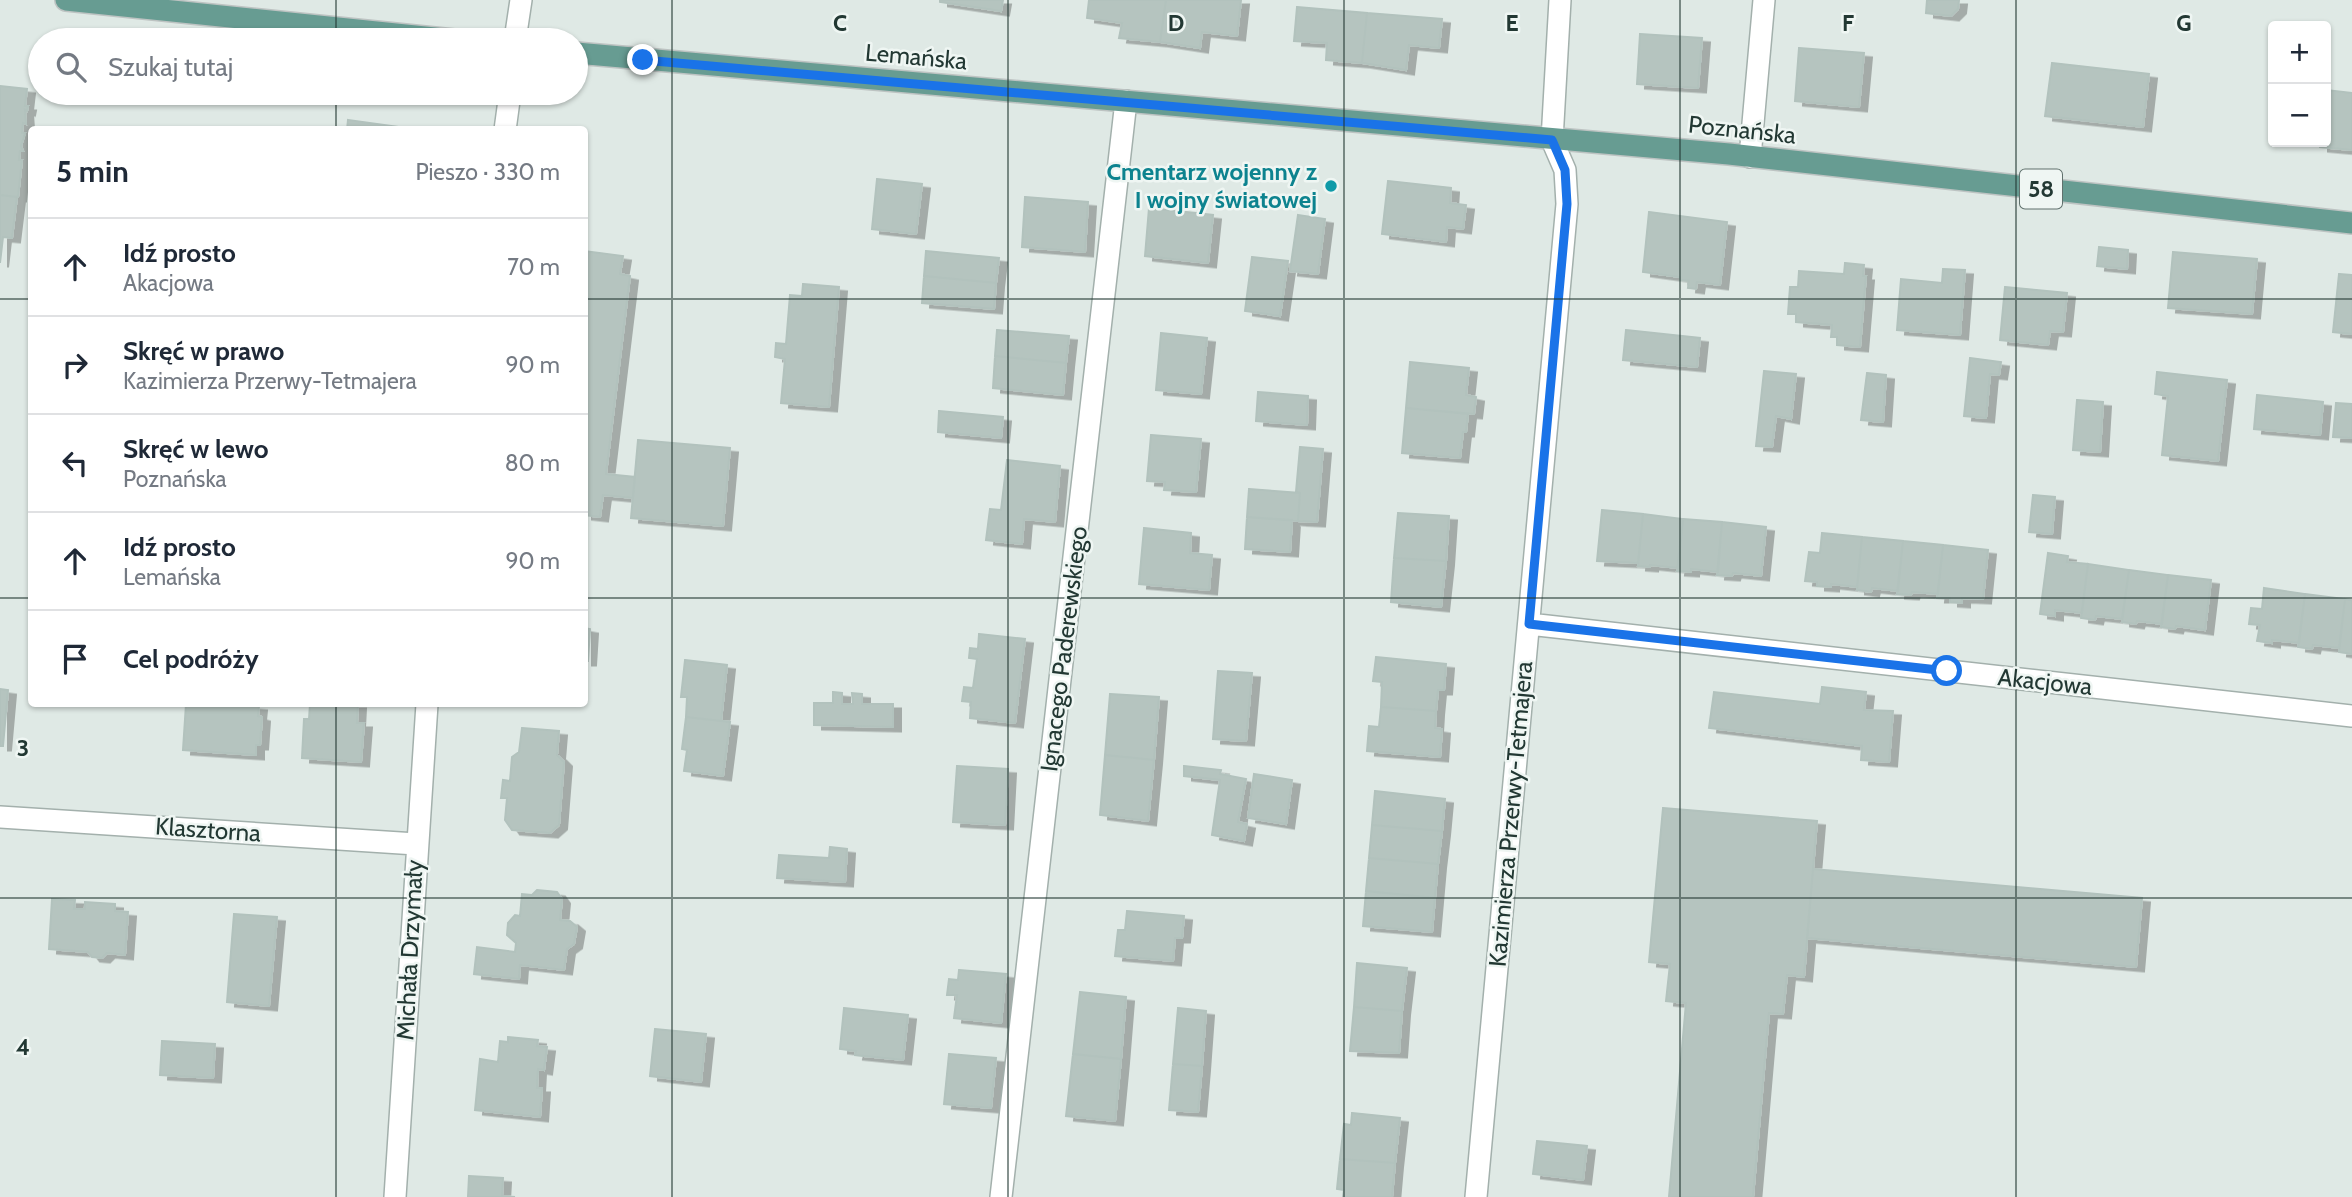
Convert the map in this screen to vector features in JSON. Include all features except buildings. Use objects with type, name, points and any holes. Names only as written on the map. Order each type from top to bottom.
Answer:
[{"type":"main road","points":[[66,0],[338,28]]},
{"type":"main road","name":"Lemańska","points":[[588,54],[1126,101]]},
{"type":"main road","name":"Poznańska","points":[[1126,101],[1750,156],[2352,223]]},
{"type":"street","points":[[517,28],[521,0]]},
{"type":"street","points":[[1552,140],[1560,0]]},
{"type":"street","points":[[1750,156],[1763,0]]},
{"type":"street","name":"Ignacego Paderewskiego","points":[[1001,1197],[1126,101]]},
{"type":"street","points":[[506,126],[508,105]]},
{"type":"street","name":"Kazimierza Przerwy-Tetmajera","points":[[1476,1197],[1567,204],[1565,170],[1552,140]]},
{"type":"street","name":"Akacjowa","points":[[1529,624],[2352,716]]},
{"type":"street","name":"Michała Drzymały","points":[[395,1197],[427,707]]},
{"type":"street","name":"Klasztorna","points":[[0,817],[416,844]]},
{"type":"place","name":"Cmentarz wojenny z I wojny światowej","points":[[1331,186]]},
{"type":"route","points":[[643,60],[1552,140],[1565,170],[1567,204],[1529,624],[1947,671]]}]
